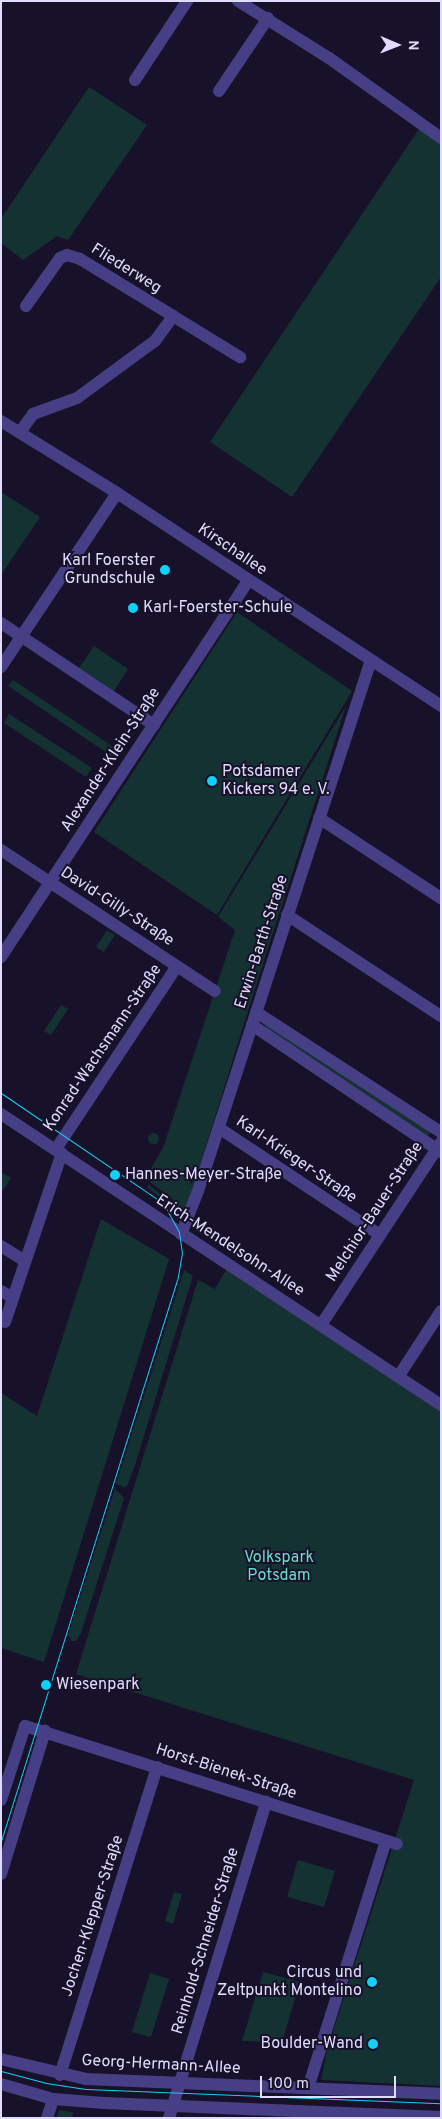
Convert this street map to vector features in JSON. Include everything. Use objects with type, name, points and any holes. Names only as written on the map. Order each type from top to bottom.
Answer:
[{"type":"street","points":[[135,80],[187,1]]},
{"type":"street","points":[[238,1],[268,18],[441,138]]},
{"type":"street","points":[[219,91],[268,18]]},
{"type":"street","name":"Fliederweg","points":[[26,306],[60,258],[67,255],[80,259],[173,316]]},
{"type":"street","points":[[20,432],[33,414],[77,398],[154,341],[173,316],[240,357]]},
{"type":"street","name":"Kirschallee","points":[[2,421],[117,493],[248,581],[441,706]]},
{"type":"street","points":[[1,666],[117,493]]},
{"type":"street","name":"Alexander-Klein-Straße","points":[[1,957],[248,581]]},
{"type":"street","points":[[1,623],[154,725]]},
{"type":"street","name":"Erwin-Barth-Straße","points":[[181,1234],[219,1128],[371,660]]},
{"type":"street","points":[[319,818],[441,898]]},
{"type":"street","name":"David-Gilly-Straße","points":[[1,850],[215,991]]},
{"type":"street","points":[[288,915],[441,1016]]},
{"type":"street","name":"Konrad-Wachsmann-Straße","points":[[59,1151],[177,966]]},
{"type":"street","points":[[256,1012],[441,1132]]},
{"type":"street","points":[[252,1025],[439,1148]]},
{"type":"street","name":"Erich-Mendelsohn-Allee","points":[[1,1114],[441,1405]]},
{"type":"street","name":"Karl-Krieger-Straße","points":[[219,1128],[380,1235]]},
{"type":"street","name":"Melchior-Bauer-Straße","points":[[321,1325],[439,1148]]},
{"type":"street","points":[[5,1322],[59,1151]]},
{"type":"street","points":[[1,1246],[25,1261]]},
{"type":"street","points":[[1,1291],[13,1298]]},
{"type":"street","points":[[398,1377],[441,1311]]},
{"type":"street","name":"Horst-Bienek-Straße","points":[[1,1800],[25,1726],[391,1843],[308,2088]]},
{"type":"street","points":[[1,1874],[45,1732]]},
{"type":"street","name":"Jochen-Klepper-Straße","points":[[60,2075],[157,1767]]},
{"type":"street","name":"Reinhold-Schneider-Straße","points":[[171,2112],[266,1802]]},
{"type":"street","name":"Georg-Hermann-Allee","points":[[1,2059],[60,2075],[179,2084],[441,2094]]},
{"type":"street","points":[[1,2084],[53,2099],[171,2112],[441,2117]]},
{"type":"street","points":[[47,2118],[53,2099]]},
{"type":"green space","points":[[89,87],[147,125],[68,240],[57,236],[23,260],[1,243],[1,219]]},
{"type":"green space","points":[[421,126],[441,138],[441,277],[292,497],[210,442]]},
{"type":"green space","points":[[1,492],[40,517],[1,575]]},
{"type":"green space","name":"Potsdamer Kickers 94 e. V.","points":[[237,612],[352,691],[217,915],[94,832]]},
{"type":"green space","points":[[94,646],[128,669],[114,691],[79,668]]},
{"type":"green space","points":[[13,680],[121,752],[116,759],[8,686]]},
{"type":"green space","points":[[346,706],[185,1214],[171,1198],[145,1178],[163,1148],[235,930],[218,917]]},
{"type":"green space","points":[[9,714],[92,768],[86,777],[4,723]]},
{"type":"green space","points":[[107,930],[115,935],[104,952],[96,947]]},
{"type":"green space","points":[[61,1005],[68,1009],[51,1035],[44,1031]]},
{"type":"green space","points":[[267,1022],[432,1130],[427,1137],[264,1029]]},
{"type":"green space","points":[[153,1132],[159,1138],[153,1144],[147,1138]]},
{"type":"green space","points":[[1,1172],[11,1178],[1,1193]]},
{"type":"green space","points":[[149,1185],[168,1200],[181,1218],[177,1219],[167,1204],[147,1187]]},
{"type":"green space","points":[[101,1219],[169,1259],[44,1662],[1,1648],[1,1393],[37,1416]]},
{"type":"green space","points":[[184,1270],[193,1276],[135,1465],[127,1486],[124,1487],[116,1484]]},
{"type":"green space","name":"Volkspark Potsdam","points":[[226,1270],[441,1411],[441,2086],[321,2080],[327,2050],[414,1780],[76,1674],[198,1280],[215,1289]]},
{"type":"green space","points":[[115,1489],[124,1498],[81,1633],[76,1641],[72,1641],[68,1635]]},
{"type":"green space","points":[[298,1860],[335,1871],[324,1907],[287,1897]]},
{"type":"green space","points":[[174,1892],[182,1894],[173,1924],[165,1921]]},
{"type":"green space","points":[[263,1972],[300,1982],[282,2042],[242,2041]]},
{"type":"green space","points":[[150,1973],[169,1979],[151,2037],[132,2032]]},
{"type":"green space","points":[[59,2110],[73,2112],[72,2118],[57,2118]]},
{"type":"tram line","points":[[1,1093],[163,1203],[179,1232],[182,1253],[177,1280],[1,1841]]},
{"type":"tram line","points":[[1,2071],[46,2083],[86,2089],[441,2103]]},
{"type":"place","name":"Karl Foerster Grundschule","points":[[165,570]]},
{"type":"place","name":"Karl-Foerster-Schule","points":[[133,608]]},
{"type":"place","name":"Potsdamer Kickers 94 e. V.","points":[[212,781]]},
{"type":"place","name":"Hannes-Meyer-Straße","points":[[115,1175]]},
{"type":"place","name":"Wiesenpark","points":[[46,1685]]},
{"type":"place","name":"Circus und Zeltpunkt Montelino","points":[[372,1982]]},
{"type":"place","name":"Boulder-Wand","points":[[373,2044]]}]
